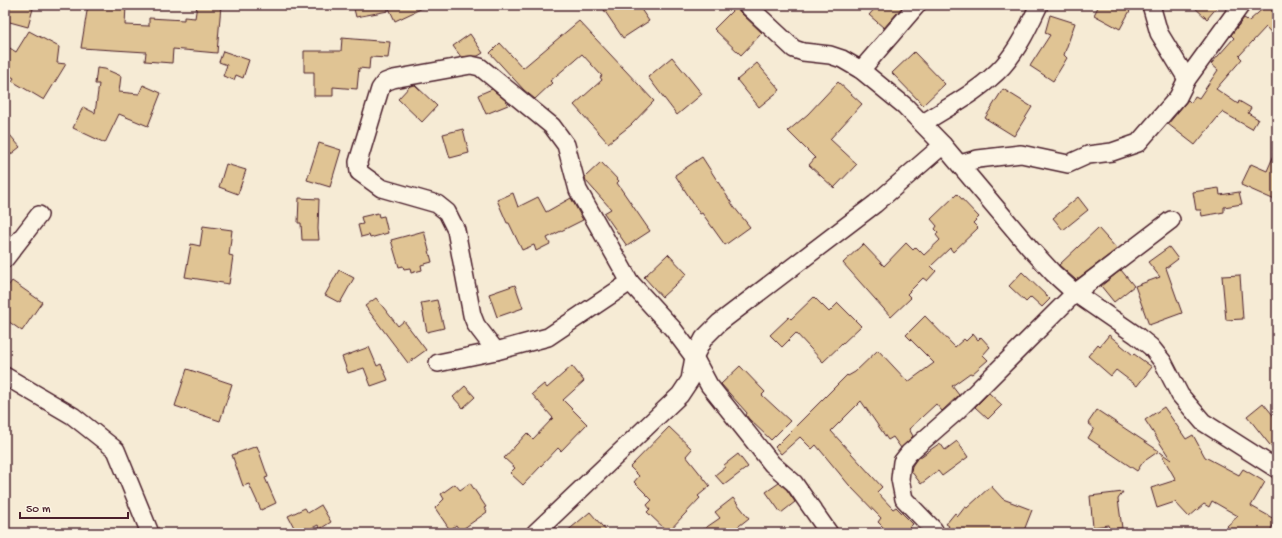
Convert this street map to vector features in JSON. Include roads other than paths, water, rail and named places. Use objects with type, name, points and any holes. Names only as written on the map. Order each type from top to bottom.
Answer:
[{"type":"street","points":[[747,5],[794,49],[842,59],[862,70],[923,123],[960,164],[1029,247],[1075,293],[1136,334],[1151,347],[1163,362],[1180,395],[1203,422],[1277,469]]},
{"type":"street","points":[[862,70],[917,5]]},
{"type":"street","points":[[923,123],[968,95],[1003,66],[1022,40],[1039,5]]},
{"type":"street","points":[[1151,5],[1159,33],[1187,79]]},
{"type":"street","points":[[960,164],[978,159],[1021,154],[1068,164],[1088,155],[1112,152],[1138,143],[1178,96],[1187,79],[1241,5]]},
{"type":"street","points":[[496,351],[476,325],[472,315],[456,230],[447,212],[437,204],[381,188],[359,172],[358,162],[380,88],[385,82],[393,78],[471,65],[480,67],[552,126],[566,145],[578,190],[630,282],[673,329],[694,357],[708,385],[772,464],[794,483],[830,533]]},
{"type":"street","points":[[535,533],[680,395],[690,380],[694,357],[704,338],[719,323],[875,204],[943,145]]},
{"type":"street","points":[[5,259],[39,215]]},
{"type":"street","points":[[934,533],[930,526],[904,499],[900,479],[902,462],[909,452],[957,411],[1075,293],[1171,220]]},
{"type":"street","points":[[438,363],[496,351],[548,337],[630,282]]},
{"type":"street","points":[[5,376],[13,382],[44,397],[73,416],[116,450],[150,533]]}]
